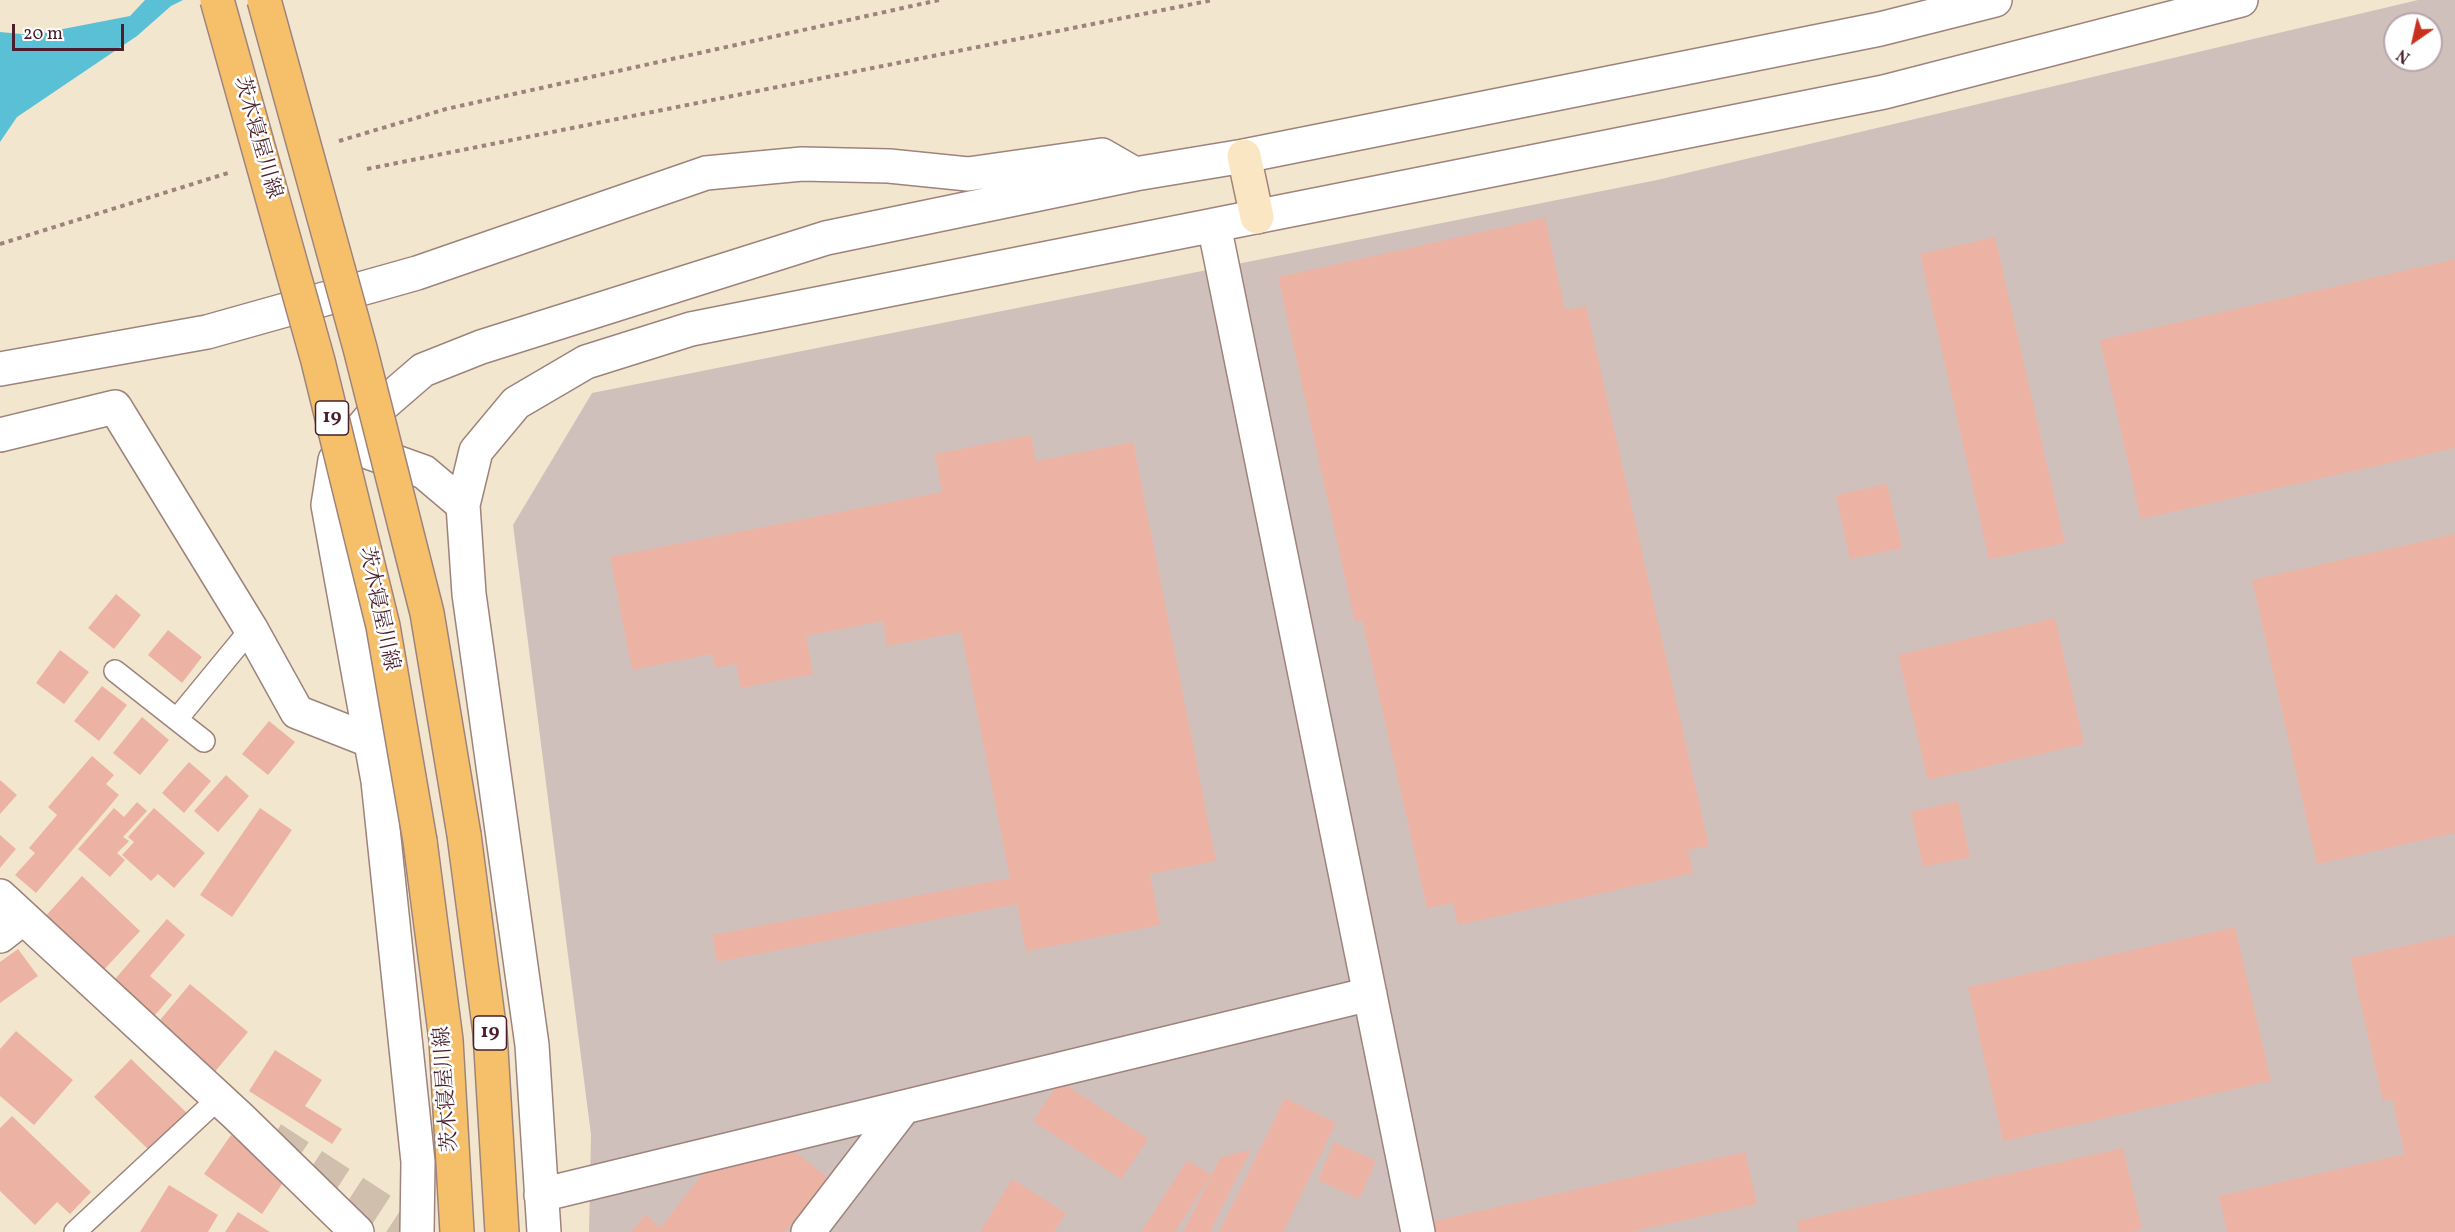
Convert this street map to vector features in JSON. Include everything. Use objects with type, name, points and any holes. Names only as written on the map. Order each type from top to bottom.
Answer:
[{"type":"main road","name":"茨木寝屋川線","points":[[217,0],[318,361],[383,626],[420,841],[446,1040],[457,1232]]},
{"type":"main road","name":"茨木寝屋川線","points":[[264,0],[360,348],[427,613],[464,835],[490,1033],[502,1232]]},
{"type":"street","points":[[417,1232],[418,1162],[378,781],[328,505],[335,460],[378,408],[423,370],[481,347],[826,238],[1135,174],[1244,156],[1869,31],[1995,0]]},
{"type":"street","points":[[544,1232],[532,1045],[469,594],[464,505],[476,451],[516,403],[586,362],[691,329],[1884,92],[2241,0]]},
{"type":"street","points":[[0,369],[229,326],[417,273],[706,173],[802,164],[889,166],[968,174],[1102,155],[1135,174]]},
{"type":"street","points":[[1244,156],[1257,217]]},
{"type":"street","points":[[1214,225],[1418,1232]]},
{"type":"street","points":[[0,435],[115,407],[251,629],[297,712],[371,741]]},
{"type":"street","points":[[335,460],[362,450],[424,472],[464,505]]},
{"type":"street","points":[[0,896],[12,927],[219,1098],[357,1232]]},
{"type":"street","points":[[541,1195],[1370,994]]},
{"type":"street","points":[[808,1232],[904,1107]]},
{"type":"lane","points":[[177,719],[251,629]]},
{"type":"lane","points":[[115,671],[204,741]]},
{"type":"lane","points":[[75,1232],[219,1098]]},
{"type":"path","points":[[333,142],[446,109],[939,0]]},
{"type":"path","points":[[367,169],[1214,0]]},
{"type":"path","points":[[0,244],[232,172]]},
{"type":"shaded area","points":[[2418,0],[2455,0],[2455,1232],[589,1232],[591,1135],[513,525],[592,393],[1657,180]]},
{"type":"water","points":[[145,0],[183,0],[171,6],[137,36],[17,117],[0,142],[0,32],[32,35],[130,16]]},
{"type":"building","points":[[1545,218],[1565,310],[1586,306],[1709,846],[1688,850],[1693,873],[1458,925],[1453,903],[1427,908],[1362,620],[1355,622],[1278,277]]},
{"type":"building","points":[[1995,237],[2065,543],[1989,559],[1920,254]]},
{"type":"building","points":[[2455,259],[2455,448],[2141,519],[2100,340]]},
{"type":"building","points":[[1031,435],[1036,461],[1133,442],[1216,861],[1150,874],[1160,925],[1026,951],[1017,904],[717,962],[712,935],[1010,878],[961,632],[887,646],[883,621],[806,636],[813,674],[741,688],[736,664],[715,668],[712,654],[632,670],[610,557],[942,492],[935,454]]},
{"type":"building","points":[[1887,484],[1902,548],[1850,559],[1836,495]]},
{"type":"building","points":[[2455,534],[2455,833],[2317,864],[2252,580]]},
{"type":"building","points":[[116,594],[141,615],[114,649],[88,628]]},
{"type":"building","points":[[2055,618],[2084,744],[1928,780],[1898,655]]},
{"type":"building","points":[[168,630],[202,657],[182,683],[148,655]]},
{"type":"building","points":[[60,650],[89,672],[64,704],[36,683]]},
{"type":"building","points":[[102,686],[127,705],[99,741],[74,721]]},
{"type":"building","points":[[142,717],[169,740],[140,775],[113,753]]},
{"type":"building","points":[[269,721],[295,742],[268,775],[242,754]]},
{"type":"building","points":[[92,756],[114,775],[106,784],[119,795],[36,893],[15,875],[35,853],[29,848],[57,815],[48,807]]},
{"type":"building","points":[[189,762],[211,781],[184,813],[162,793]]},
{"type":"building","points":[[226,775],[249,796],[218,832],[194,811]]},
{"type":"building","points":[[0,780],[17,795],[0,814]]},
{"type":"building","points":[[1958,801],[1970,857],[1923,867],[1911,812]]},
{"type":"building","points":[[137,802],[147,811],[123,837],[129,841],[117,853],[125,860],[110,877],[78,849],[114,808],[124,817]]},
{"type":"building","points":[[154,808],[205,853],[174,888],[158,874],[151,881],[122,855],[134,842],[128,837]]},
{"type":"building","points":[[260,808],[292,830],[232,917],[200,895]]},
{"type":"building","points":[[0,835],[16,849],[0,868]]},
{"type":"building","points":[[82,876],[140,931],[100,974],[42,920]]},
{"type":"building","points":[[167,919],[185,935],[150,976],[172,995],[150,1021],[109,986]]},
{"type":"building","points":[[2235,927],[2271,1081],[2003,1141],[1968,987]]},
{"type":"building","points":[[2455,935],[2455,1232],[2227,1232],[2219,1196],[2405,1154],[2392,1099],[2383,1101],[2350,958]]},
{"type":"building","points":[[18,949],[38,976],[0,1003],[0,962]]},
{"type":"building","points":[[190,984],[248,1032],[213,1074],[155,1026]]},
{"type":"building","points":[[16,1031],[73,1080],[34,1125],[0,1096],[0,1049]]},
{"type":"building","points":[[275,1050],[322,1080],[305,1106],[342,1129],[332,1144],[249,1091]]},
{"type":"building","points":[[131,1059],[187,1113],[151,1152],[94,1097]]},
{"type":"building","points":[[1060,1081],[1148,1139],[1121,1179],[1033,1121]]},
{"type":"building","points":[[1285,1098],[1336,1123],[1283,1232],[1219,1232]]},
{"type":"building","points":[[12,1116],[91,1192],[70,1214],[57,1202],[35,1225],[0,1191],[0,1128]]},
{"type":"building","points":[[231,1135],[288,1175],[262,1214],[204,1174]]},
{"type":"building","points":[[1334,1142],[1376,1161],[1359,1199],[1318,1180]]},
{"type":"building","points":[[790,1148],[828,1178],[785,1232],[631,1232],[645,1215],[661,1227],[708,1167]]},
{"type":"building","points":[[2123,1148],[2142,1229],[2129,1232],[1799,1232],[1797,1221]]},
{"type":"building","points":[[1251,1149],[1210,1232],[1183,1232],[1220,1158]]},
{"type":"building","points":[[1745,1152],[1757,1204],[1630,1232],[1436,1232],[1434,1221]]},
{"type":"building","points":[[1187,1160],[1211,1175],[1175,1232],[1141,1232]]},
{"type":"building","points":[[1012,1179],[1066,1213],[1054,1232],[980,1232]]},
{"type":"building","points":[[169,1185],[218,1215],[208,1232],[140,1232]]},
{"type":"building","points":[[238,1212],[270,1232],[225,1232]]},
{"type":"tunnel","points":[[272,1138],[416,1232]]}]
